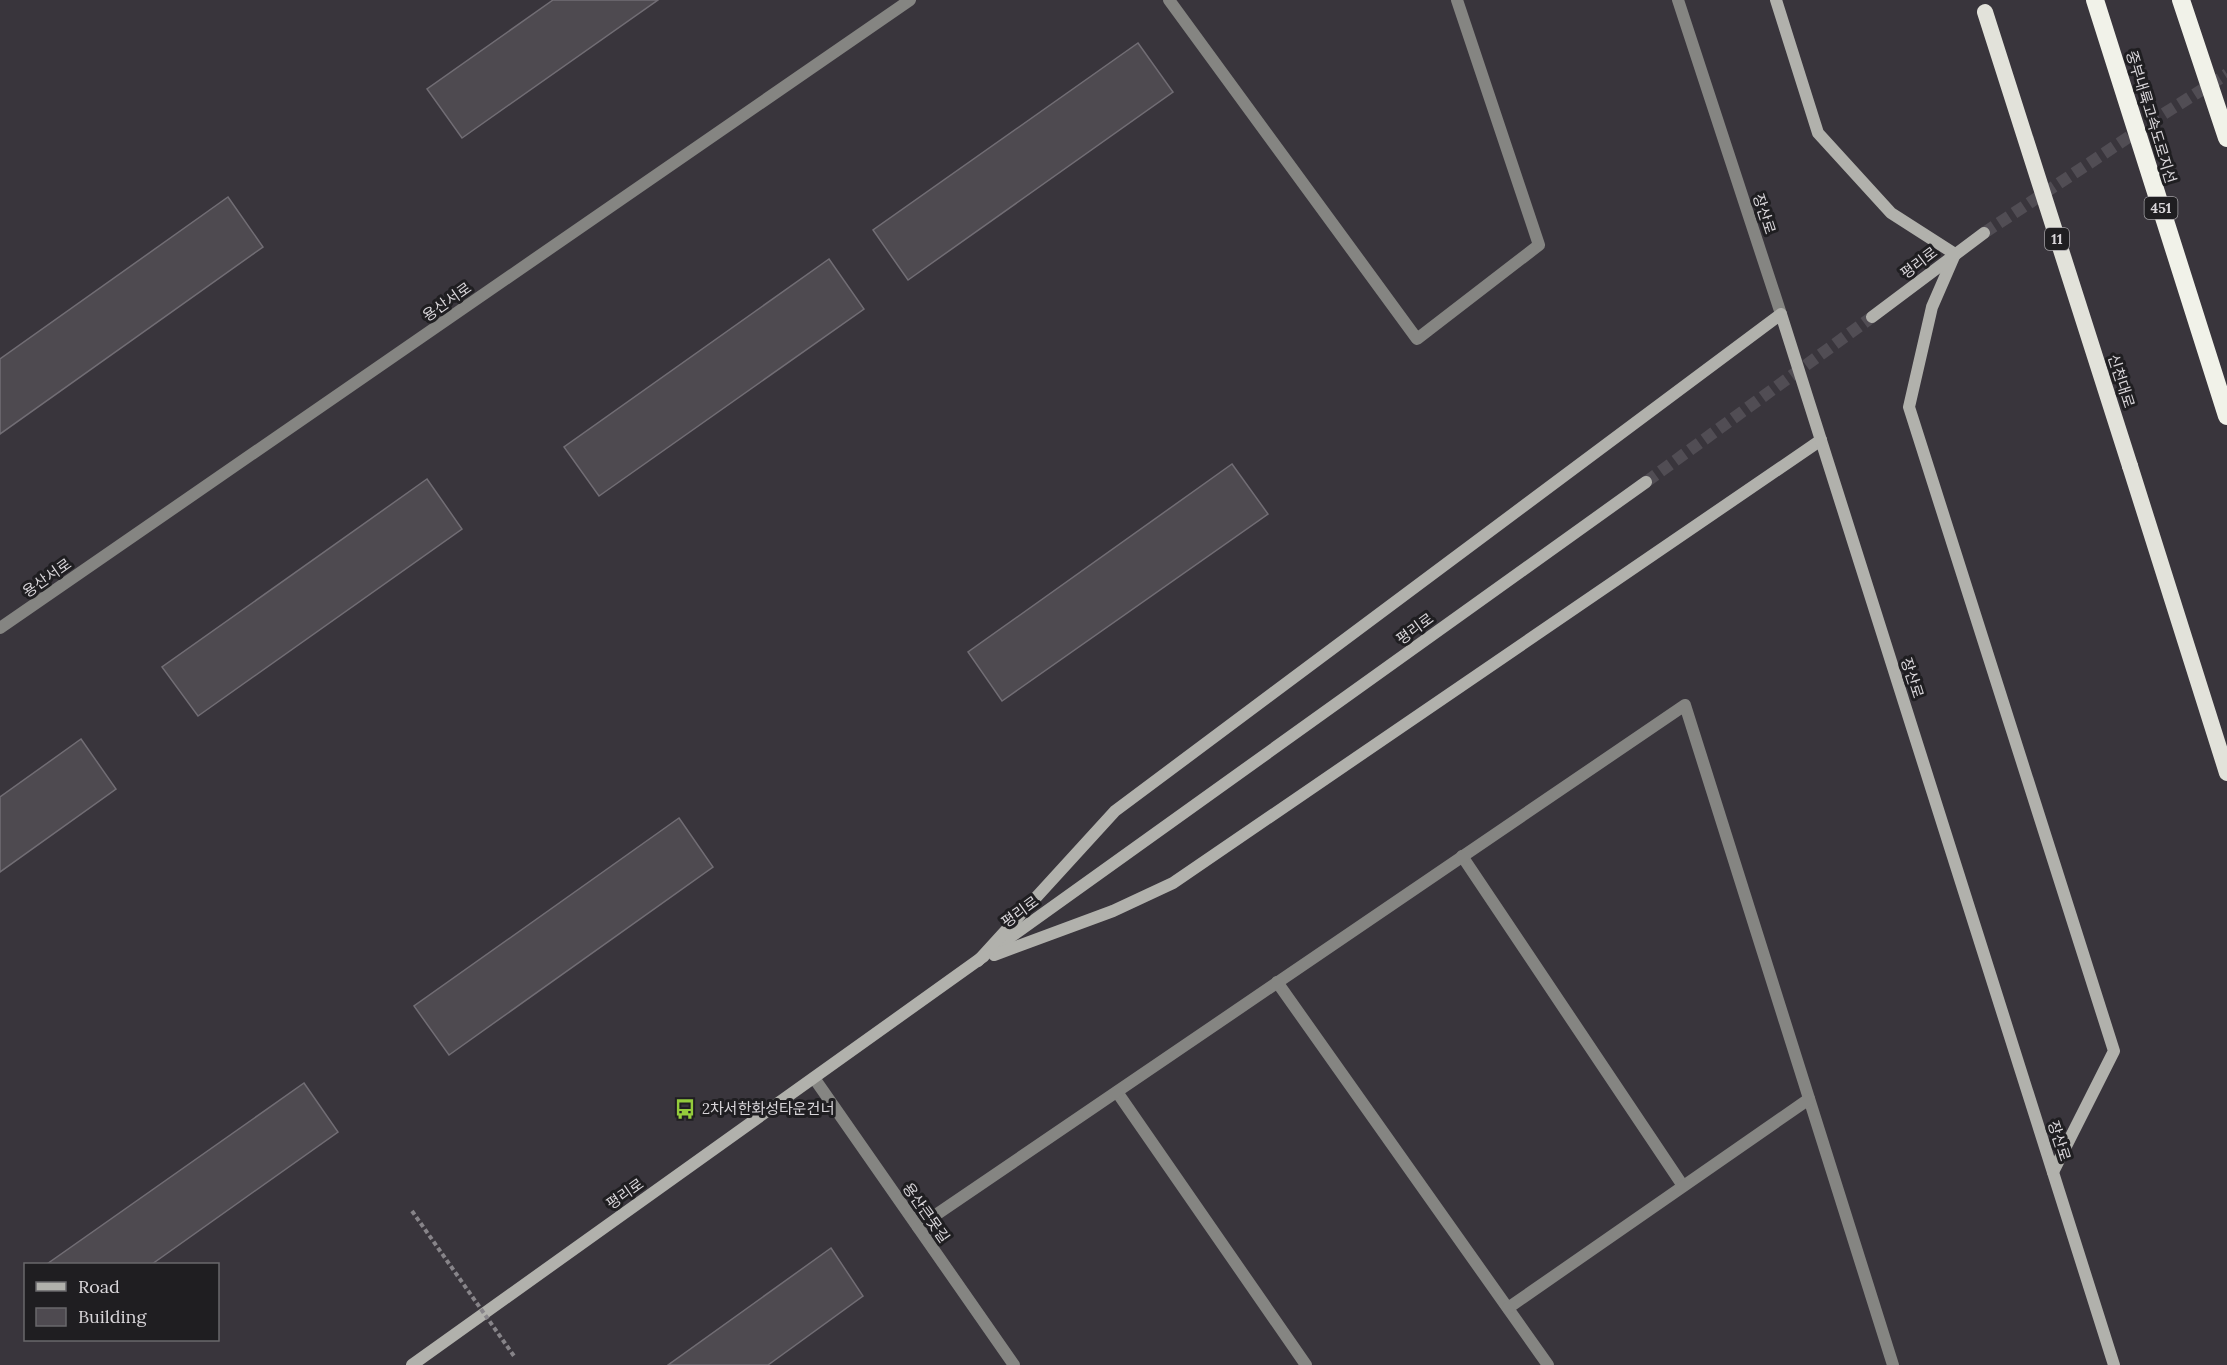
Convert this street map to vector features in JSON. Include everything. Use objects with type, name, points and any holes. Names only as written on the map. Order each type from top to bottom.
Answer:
[{"type":"highway","name":"중부내륙고속도로지선","points":[[2095,0],[2227,416]]},
{"type":"highway","points":[[2181,0],[2227,138]]},
{"type":"highway","name":"신천대로","points":[[1983,6],[2227,773]]},
{"type":"main road","points":[[1776,0],[1818,133],[1891,213],[1955,254],[1932,307],[1909,407],[2114,1051],[2053,1172]]},
{"type":"main road","name":"평리로","points":[[1872,317],[1984,233]]},
{"type":"main road","name":"장산로","points":[[1781,314],[2115,1365]]},
{"type":"main road","points":[[978,960],[1115,811],[1781,314]]},
{"type":"main road","points":[[978,960],[1113,911],[1173,883],[1821,440]]},
{"type":"main road","name":"평리로","points":[[412,1365],[1646,482]]},
{"type":"street","name":"용산서로","points":[[0,628],[910,0]]},
{"type":"street","points":[[1169,0],[1417,339],[1539,245],[1457,0]]},
{"type":"street","name":"장산로","points":[[1678,0],[1781,314]]},
{"type":"street","points":[[918,1227],[1685,705],[1893,1365]]},
{"type":"street","points":[[1462,856],[1683,1186]]},
{"type":"street","points":[[1277,982],[1548,1365]]},
{"type":"street","name":"용산큰못길","points":[[814,1078],[1014,1365]]},
{"type":"street","points":[[1117,1092],[1306,1365]]},
{"type":"street","points":[[1508,1308],[1809,1099]]},
{"type":"path","points":[[412,1211],[514,1356]]},
{"type":"building","points":[[553,0],[658,0],[462,138],[427,89]]},
{"type":"building","points":[[1138,43],[1173,92],[908,280],[873,230]]},
{"type":"building","points":[[228,197],[263,247],[0,434],[0,359]]},
{"type":"building","points":[[829,259],[864,309],[599,496],[564,447]]},
{"type":"building","points":[[1232,464],[1268,514],[1002,701],[968,652]]},
{"type":"building","points":[[427,479],[462,529],[198,716],[162,667]]},
{"type":"building","points":[[81,739],[116,789],[0,872],[0,797]]},
{"type":"building","points":[[679,818],[713,867],[449,1055],[414,1006]]},
{"type":"building","points":[[304,1083],[338,1132],[153,1263],[48,1263]]},
{"type":"building","points":[[831,1248],[863,1296],[768,1365],[668,1365]]},
{"type":"tunnel","points":[[1984,233],[2227,74]]},
{"type":"tunnel","points":[[1646,482],[1872,317]]},
{"type":"place","name":"2차서한화성타운건너","points":[[685,1109]]}]
